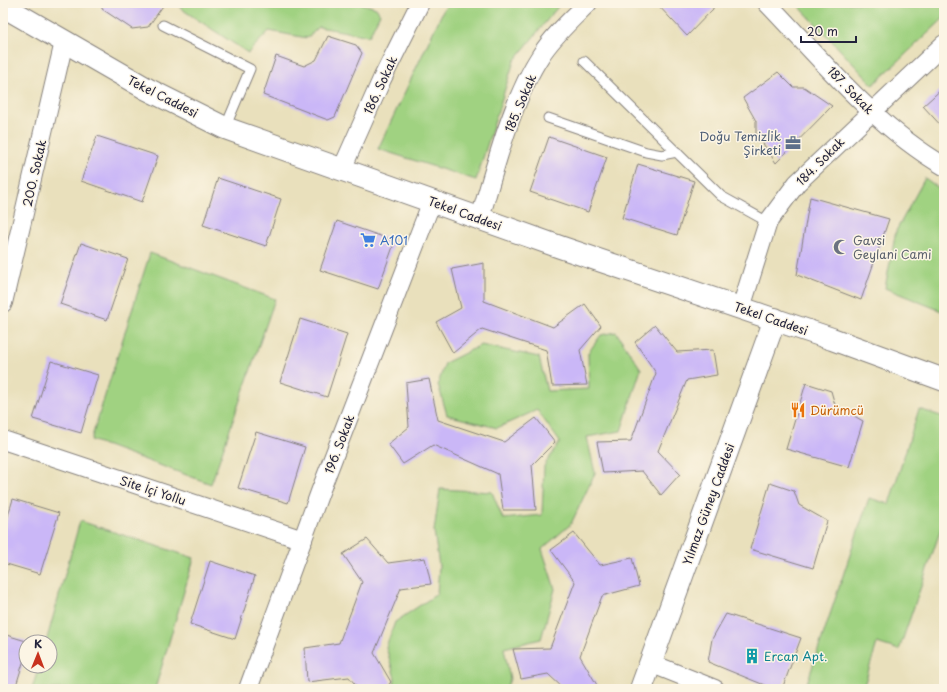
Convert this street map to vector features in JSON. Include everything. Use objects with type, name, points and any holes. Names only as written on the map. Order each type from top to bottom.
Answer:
[{"type":"street","name":"186. Sokak","points":[[342,169],[382,79],[420,3]]},
{"type":"street","name":"185. Sokak","points":[[480,218],[505,138],[521,94],[541,55],[588,3]]},
{"type":"street","name":"187. Sokak","points":[[767,3],[871,112],[930,158],[944,166]]},
{"type":"street","name":"Tekel Caddesi","points":[[3,6],[146,89],[225,128],[480,218],[775,319],[944,380]]},
{"type":"street","name":"200. Sokak","points":[[3,303],[64,42]]},
{"type":"street","name":"184. Sokak","points":[[741,308],[768,222],[797,183],[944,44]]},
{"type":"street","name":"196. Sokak","points":[[248,689],[432,201]]},
{"type":"street","name":"Yılmaz Güney Caddesi","points":[[641,689],[775,319]]},
{"type":"street","name":"Site İçi Yollu","points":[[3,440],[303,540]]},
{"type":"street","points":[[650,663],[715,689]]},
{"type":"lane","points":[[163,25],[250,69],[225,128]]},
{"type":"lane","points":[[584,61],[721,196],[768,222]]},
{"type":"lane","points":[[548,118],[646,152],[662,155],[677,152]]},
{"type":"green space","points":[[183,3],[360,3],[376,8],[380,14],[369,36],[319,27],[307,38],[269,31],[248,53],[180,8]]},
{"type":"green space","points":[[449,3],[561,3],[514,61],[476,180],[378,149],[443,11]]},
{"type":"green space","points":[[796,3],[944,3],[944,18],[873,85]]},
{"type":"green space","points":[[925,178],[944,192],[944,312],[885,288],[896,231]]},
{"type":"green space","points":[[150,253],[275,299],[211,484],[91,440]]},
{"type":"green space","points":[[616,332],[641,369],[621,431],[587,437],[595,473],[571,524],[542,549],[555,589],[541,639],[504,648],[510,679],[506,689],[393,689],[395,678],[386,647],[395,622],[437,594],[439,566],[434,531],[440,489],[492,492],[503,519],[542,515],[544,466],[560,442],[537,410],[497,428],[447,415],[438,384],[445,363],[481,345],[539,357],[547,391],[589,389],[588,353],[601,335]]},
{"type":"green space","points":[[919,409],[944,417],[944,520],[899,650],[877,643],[863,689],[805,689],[869,498],[889,504]]},
{"type":"green space","points":[[80,521],[194,558],[155,689],[32,689],[37,674],[58,674],[58,634],[48,634]]},
{"type":"building","points":[[102,3],[165,3],[148,27],[132,29],[102,9]]},
{"type":"building","points":[[656,3],[713,3],[713,9],[687,36]]},
{"type":"building","points":[[328,36],[356,45],[362,53],[335,117],[328,120],[263,95],[276,56],[304,66],[316,60]]},
{"type":"building","points":[[778,72],[793,87],[804,87],[832,106],[776,163],[756,133],[756,121],[743,98]]},
{"type":"building","points":[[944,87],[944,129],[923,106]]},
{"type":"building","points":[[97,136],[158,156],[142,202],[81,181]]},
{"type":"building","points":[[549,137],[607,157],[588,212],[530,192]]},
{"type":"building","points":[[638,164],[694,181],[677,235],[622,218]]},
{"type":"building","points":[[218,178],[281,199],[266,246],[203,225]]},
{"type":"building","name":"Gavsi Geylani Cami","points":[[810,197],[889,219],[861,300],[797,275]]},
{"type":"building","points":[[337,221],[395,241],[378,289],[320,270]]},
{"type":"building","points":[[81,243],[128,259],[107,320],[60,304]]},
{"type":"building","points":[[484,263],[484,301],[553,327],[585,304],[601,326],[580,350],[587,385],[552,386],[546,350],[482,329],[453,353],[436,322],[461,308],[452,269]]},
{"type":"building","points":[[300,319],[347,334],[327,397],[280,382]]},
{"type":"building","points":[[655,325],[677,352],[713,350],[717,375],[687,380],[658,451],[680,474],[661,495],[642,471],[603,473],[597,442],[631,441],[656,373],[635,342]]},
{"type":"building","points":[[51,361],[98,375],[81,433],[33,419]]},
{"type":"building","points":[[429,379],[438,420],[504,442],[536,418],[555,442],[532,465],[536,510],[503,510],[498,474],[433,445],[403,464],[388,444],[409,427],[406,383]]},
{"type":"building","points":[[806,383],[831,391],[835,405],[863,421],[849,467],[786,449]]},
{"type":"building","points":[[256,432],[305,447],[288,503],[238,488]]},
{"type":"building","points":[[770,483],[794,491],[799,505],[827,521],[813,568],[750,549]]},
{"type":"building","points":[[13,499],[59,513],[40,574],[3,563],[3,532]]},
{"type":"building","points":[[574,533],[600,565],[632,558],[639,586],[602,596],[580,656],[597,685],[592,689],[564,689],[548,674],[521,679],[513,649],[550,648],[575,582],[551,550]]},
{"type":"building","points":[[367,539],[388,563],[425,558],[431,584],[401,588],[374,653],[391,682],[385,689],[359,689],[349,677],[307,682],[305,648],[339,643],[362,582],[343,554]]},
{"type":"building","points":[[210,561],[255,576],[235,639],[190,624]]},
{"type":"building","name":"Ercan Apt.","points":[[726,614],[801,638],[782,689],[774,689],[708,662],[712,639]]},
{"type":"building","points":[[3,634],[18,639],[18,674],[20,674],[15,689],[3,689]]},
{"type":"place","name":"Doğu Temizlik Şirketi","points":[[793,143]]},
{"type":"place","name":"A101","points":[[368,240]]},
{"type":"place","name":"Gavsi Geylani Cami","points":[[841,247]]},
{"type":"place","name":"Dürümcü","points":[[798,410]]},
{"type":"place","name":"Ercan Apt.","points":[[752,656]]}]
